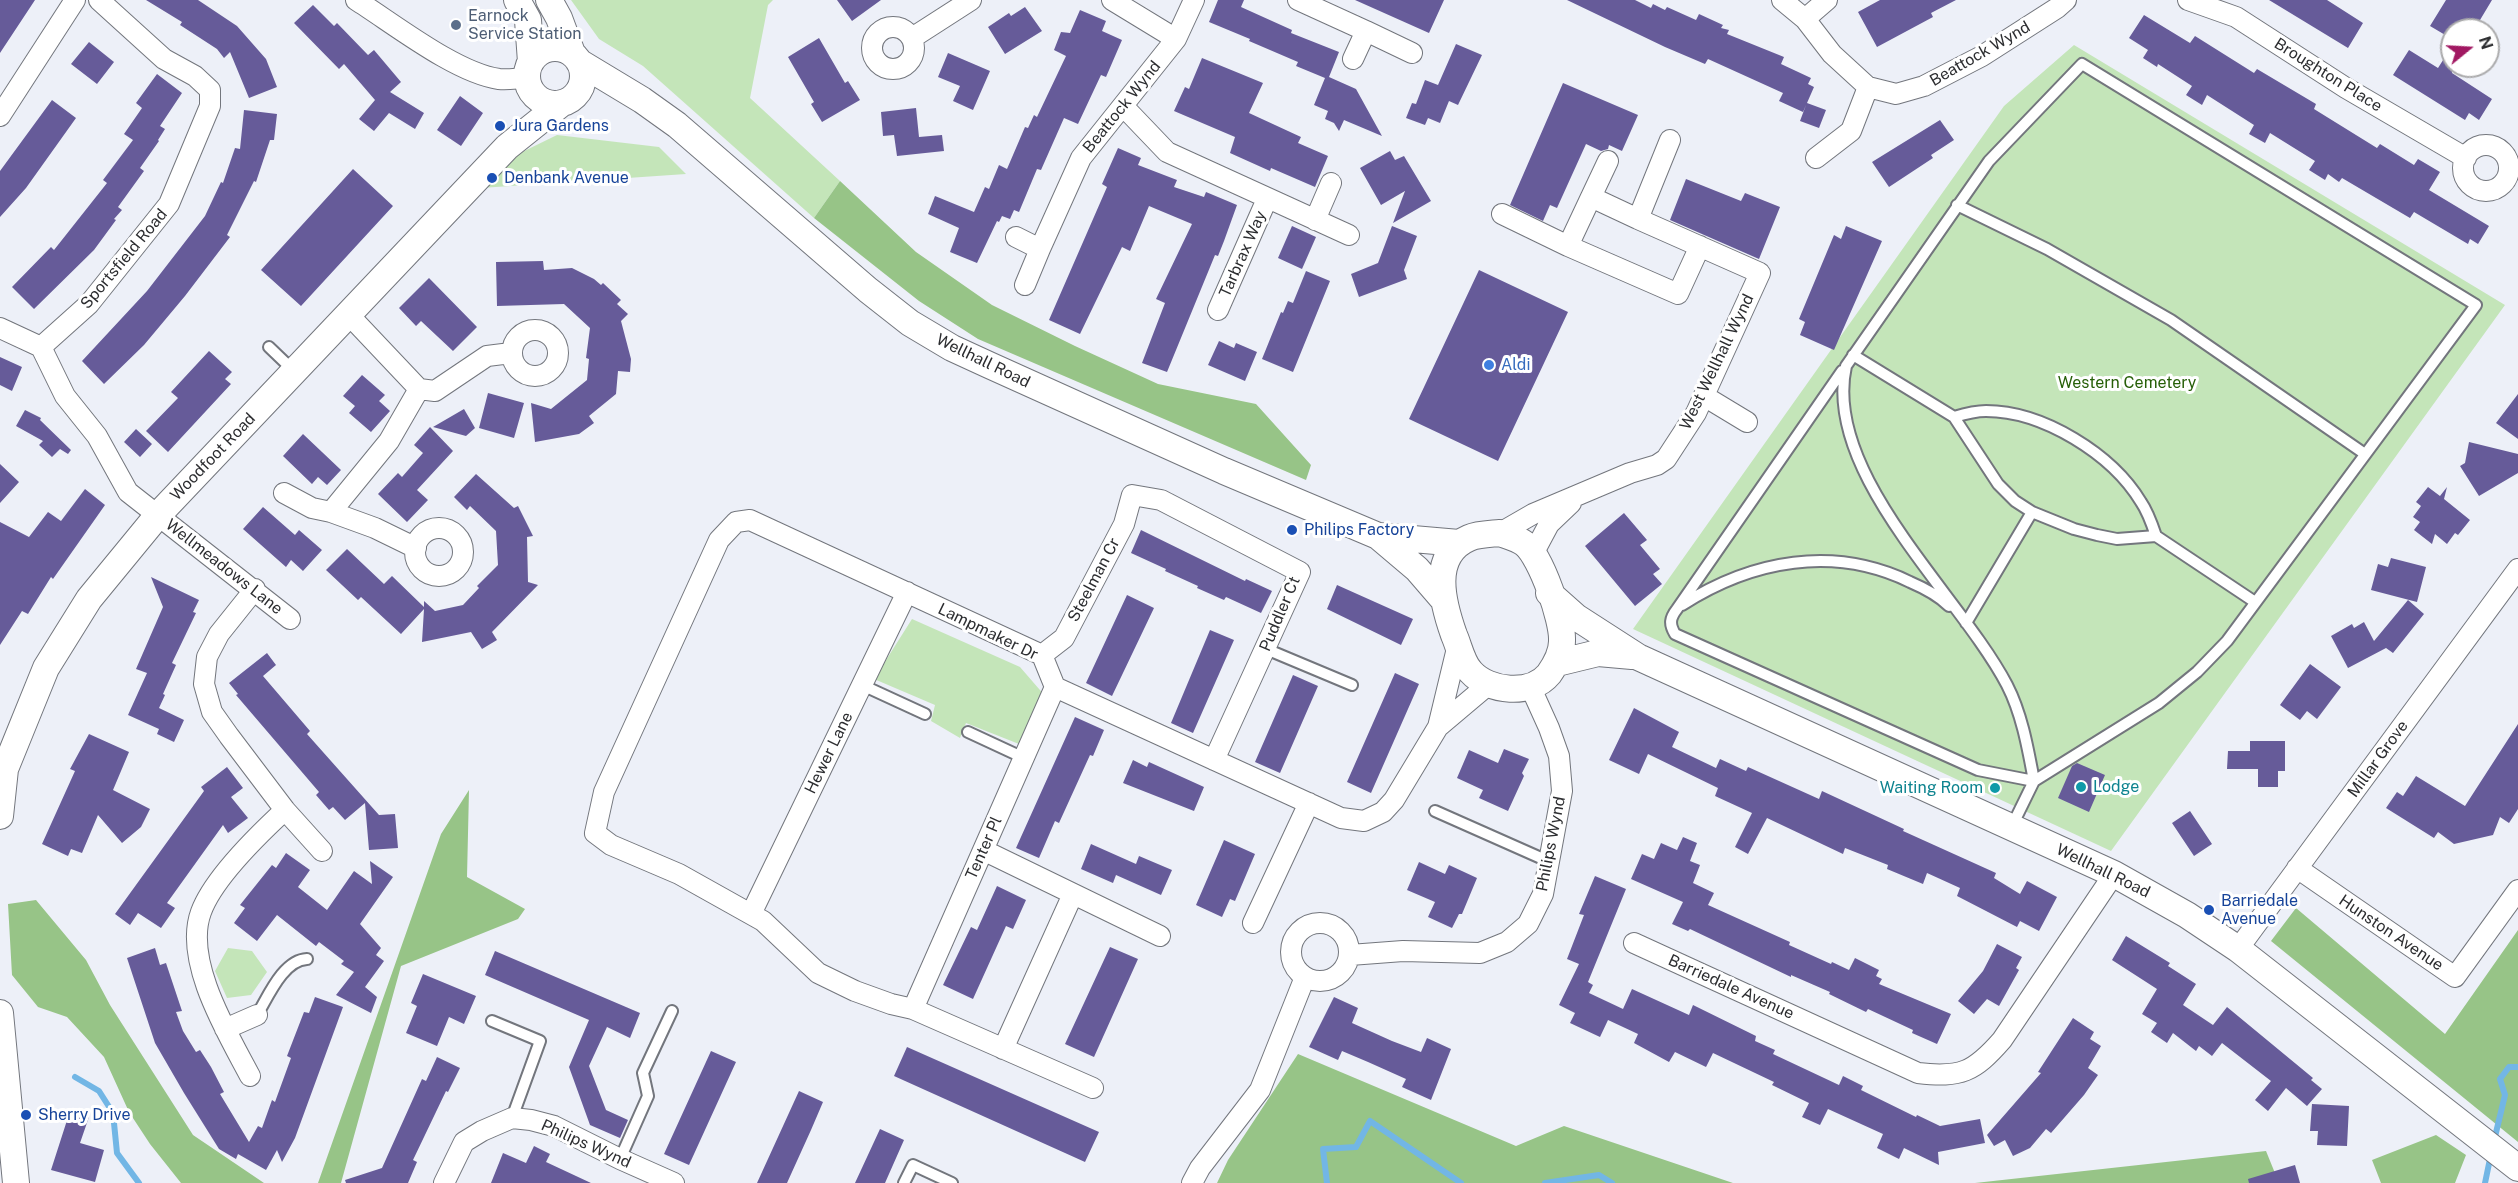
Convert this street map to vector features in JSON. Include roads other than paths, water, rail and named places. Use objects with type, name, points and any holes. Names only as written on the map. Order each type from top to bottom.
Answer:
[{"type":"street","points":[[0,116],[75,0]]},
{"type":"street","points":[[356,0],[453,62],[478,74],[501,79],[531,77]]},
{"type":"street","points":[[517,0],[528,20],[531,77],[546,102],[569,99],[642,100]]},
{"type":"street","points":[[549,0],[583,73],[582,84],[569,99]]},
{"type":"street","points":[[912,38],[971,0]]},
{"type":"street","points":[[1112,0],[1176,39]]},
{"type":"street","name":"Beattock Wynd","points":[[1025,285],[1081,158],[1176,39],[1194,0]]},
{"type":"street","points":[[1298,0],[1412,53]]},
{"type":"street","name":"Beattock Wynd","points":[[1782,0],[1805,19],[1832,54],[1868,87],[1896,94],[1924,86],[1982,56],[2066,0]]},
{"type":"street","points":[[1805,19],[1827,0]]},
{"type":"street","name":"Broughton Place","points":[[2195,2],[2236,17],[2346,88],[2466,158]]},
{"type":"street","name":"Sportsfield Road","points":[[41,347],[89,304],[169,204],[210,106],[210,90],[195,76],[164,59],[108,3]]},
{"type":"street","points":[[1353,59],[1366,31]]},
{"type":"street","points":[[531,77],[539,53],[549,48],[561,48],[576,57]]},
{"type":"street","name":"Wellhall Road","points":[[576,57],[677,125],[868,290],[910,323],[952,348],[1224,471],[1378,536],[1417,569],[1442,598]]},
{"type":"street","name":"Woodfoot Road","points":[[507,147],[531,77]]},
{"type":"street","points":[[1816,158],[1851,131],[1868,87]]},
{"type":"street","name":"Woodfoot Road","points":[[0,816],[4,769],[46,668],[89,599],[158,515],[507,147],[569,99]]},
{"type":"street","name":"Tarbrax Way","points":[[1124,106],[1167,152],[1349,235]]},
{"type":"street","points":[[1638,219],[1670,140]]},
{"type":"street","points":[[1568,246],[1608,161]]},
{"type":"street","points":[[1316,220],[1331,183]]},
{"type":"street","name":"West Wellhall Wynd","points":[[1500,533],[1533,514],[1657,465],[1666,459],[1704,396],[1760,273],[1591,197]]},
{"type":"street","name":"Tarbrax Way","points":[[1218,309],[1267,199]]},
{"type":"street","points":[[1502,214],[1568,246],[1678,294],[1700,246]]},
{"type":"street","points":[[1016,237],[1040,249]]},
{"type":"street","points":[[349,315],[419,389],[435,391],[488,356],[511,353]]},
{"type":"street","points":[[0,328],[41,347]]},
{"type":"street","name":"Wellmeadows Lane","points":[[41,347],[64,396],[98,436],[128,492],[255,589],[290,619]]},
{"type":"street","points":[[331,512],[389,441],[419,389]]},
{"type":"street","points":[[1704,396],[1747,422]]},
{"type":"street","points":[[284,493],[312,508],[331,512],[375,528],[416,548]]},
{"type":"street","name":"West Wellhall Wynd","points":[[1533,554],[1549,524],[1582,493]]},
{"type":"street","name":"Puddler Ct","points":[[1132,495],[1161,500],[1300,572],[1214,760]]},
{"type":"street","name":"Steelman Cr","points":[[1042,655],[1064,638],[1124,524],[1132,495]]},
{"type":"street","name":"Lampmaker Dr","points":[[751,914],[679,874],[610,845],[595,832],[604,792],[720,540],[736,522],[750,520],[1042,655],[1055,687]]},
{"type":"street","name":"Wellhall Road","points":[[1489,684],[1471,672],[1458,644],[1442,598],[1442,575],[1449,557],[1459,543],[1471,536],[1500,533],[1524,543],[1533,554],[1558,615],[1562,640],[1557,663],[1546,677],[1530,686]]},
{"type":"street","name":"Wellhall Road","points":[[1378,536],[1459,543]]},
{"type":"street","name":"Millar Grove","points":[[2238,949],[2518,569]]},
{"type":"street","points":[[255,589],[219,634],[207,657],[204,684],[212,712],[285,810],[322,851]]},
{"type":"street","name":"Hewer Lane","points":[[751,914],[907,592]]},
{"type":"street","name":"Wellhall Road","points":[[1550,592],[1575,617],[1638,657],[2114,874],[2187,915],[2238,949],[2518,1168]]},
{"type":"street","points":[[1055,687],[1341,818],[1364,821],[1383,812],[1394,800],[1438,727],[1458,644]]},
{"type":"street","name":"Wellhall Road","points":[[1557,663],[1598,653],[1638,657]]},
{"type":"street","points":[[1438,727],[1489,684],[1514,689],[1530,686]]},
{"type":"street","name":"Philips Wynd","points":[[1350,955],[1403,951],[1480,953],[1507,942],[1528,924],[1543,894],[1562,791],[1559,756],[1530,686]]},
{"type":"street","name":"Tenter Pl","points":[[913,1009],[1055,687]]},
{"type":"street","points":[[1253,923],[1309,803]]},
{"type":"street","points":[[250,1076],[205,986],[196,938],[200,913],[210,894],[254,838],[285,810]]},
{"type":"street","points":[[983,850],[1160,936]]},
{"type":"street","name":"Hunston Avenue","points":[[2297,868],[2455,977],[2518,890]]},
{"type":"street","name":"Barriedale Avenue","points":[[1634,943],[1918,1072],[1943,1076],[1964,1072],[1983,1061],[2001,1040],[2114,874]]},
{"type":"street","points":[[1003,1049],[1073,894]]},
{"type":"street","points":[[751,914],[763,921],[818,973],[891,1004],[913,1009],[1093,1088]]},
{"type":"street","points":[[1321,922],[1339,929],[1349,945],[1350,955],[1347,964],[1333,978],[1314,981],[1305,977],[1293,963],[1291,953],[1296,935],[1311,924],[1321,922]]},
{"type":"street","points":[[1192,1183],[1200,1168],[1260,1090],[1305,977]]},
{"type":"street","points":[[0,1013],[16,1183]]},
{"type":"street","points":[[225,1029],[257,1015]]},
{"type":"street","points":[[444,1183],[464,1142],[512,1118]]},
{"type":"street","name":"Philips Wynd","points":[[512,1118],[554,1126],[674,1183]]},
{"type":"lane","points":[[2011,828],[2034,781],[2167,697],[2197,672],[2227,641],[2476,305],[2082,64],[1989,161],[1671,617],[1670,626],[1675,634],[1978,770],[2034,781]]},
{"type":"lane","points":[[1957,205],[2047,249],[2171,320],[2365,454]]},
{"type":"lane","points":[[269,347],[294,371]]},
{"type":"lane","points":[[1854,356],[1954,417],[1972,448],[1998,484],[2015,501],[2032,512],[2074,529],[2117,539],[2156,536]]},
{"type":"lane","points":[[1846,366],[1841,386],[1844,414],[1858,458],[1869,482],[1896,526],[1990,656],[2008,687],[2020,718],[2034,781]]},
{"type":"lane","points":[[1954,417],[1988,411],[2008,414],[2047,425],[2076,439],[2129,485],[2141,502],[2156,536],[2255,602]]},
{"type":"lane","points":[[1966,623],[2032,512]]},
{"type":"lane","points":[[1677,609],[1696,596],[1774,565],[1802,560],[1826,561],[1887,571],[1944,601],[1966,623]]},
{"type":"lane","points":[[1266,649],[1352,685]]},
{"type":"lane","points":[[861,686],[925,714]]},
{"type":"lane","points":[[968,732],[1024,758]]},
{"type":"lane","points":[[1436,812],[1550,862]]},
{"type":"lane","points":[[257,1015],[284,972],[293,963],[307,959]]},
{"type":"lane","points":[[620,1159],[648,1096],[644,1073],[672,1011]]},
{"type":"lane","points":[[492,1020],[540,1041],[512,1118]]},
{"type":"lane","points":[[904,1183],[913,1165],[952,1183]]},
{"type":"waterway","points":[[2494,1141],[2505,1095],[2500,1079],[2509,1067],[2518,1067]]},
{"type":"waterway","points":[[75,1077],[99,1091],[113,1113],[117,1153],[139,1183]]},
{"type":"waterway","points":[[1327,1183],[1323,1149],[1356,1147],[1370,1121],[1461,1183]]},
{"type":"waterway","points":[[2485,1183],[2491,1154]]},
{"type":"waterway","points":[[1545,1183],[1599,1175],[1612,1183]]},
{"type":"place","name":"Earnock Service Station","points":[[456,25]]},
{"type":"place","name":"Jura Gardens","points":[[500,126]]},
{"type":"place","name":"Denbank Avenue","points":[[492,178]]},
{"type":"place","name":"Aldi","points":[[1489,365]]},
{"type":"place","name":"Philips Factory","points":[[1292,530]]},
{"type":"place","name":"Lodge","points":[[2081,787]]},
{"type":"place","name":"Waiting Room","points":[[1995,788]]},
{"type":"place","name":"Barriedale Avenue","points":[[2209,910]]},
{"type":"place","name":"Sherry Drive","points":[[26,1115]]},
{"type":"park label","name":"Western Cemetery","points":[[2127,383]]}]
